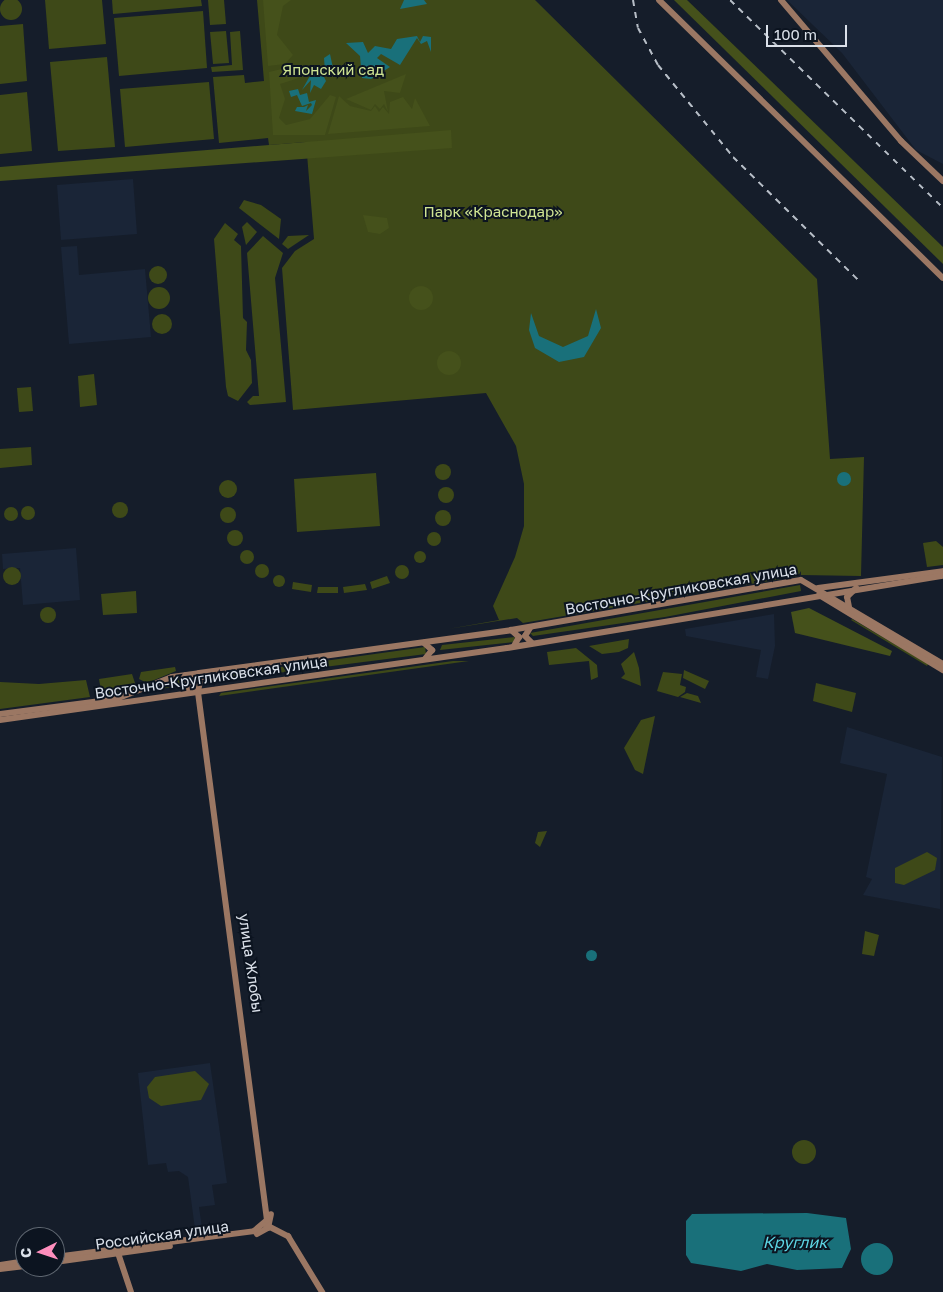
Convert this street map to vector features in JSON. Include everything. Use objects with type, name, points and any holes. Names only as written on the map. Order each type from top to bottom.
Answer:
[{"type":"main road","points":[[659,0],[943,278]]},
{"type":"main road","points":[[780,0],[901,141],[943,181]]},
{"type":"main road","name":"Восточно-Кругликовская улица","points":[[0,714],[105,700],[186,675],[530,628],[801,580],[818,588],[943,571]]},
{"type":"main road","name":"Восточно-Кругликовская улица","points":[[0,720],[513,647],[856,588],[943,576]]},
{"type":"main road","points":[[818,588],[943,664]]},
{"type":"main road","points":[[850,608],[847,597],[856,588]]},
{"type":"main road","points":[[819,595],[943,670]]},
{"type":"main road","points":[[530,628],[525,636],[532,644]]},
{"type":"main road","points":[[511,630],[518,637],[513,647]]},
{"type":"main road","points":[[442,640],[435,647],[444,657]]},
{"type":"main road","points":[[423,642],[432,648],[425,659]]},
{"type":"main road","points":[[198,692],[204,677],[213,671]]},
{"type":"main road","points":[[186,675],[190,693]]},
{"type":"main road","name":"улица Жлобы","points":[[210,690],[203,704],[259,1116],[267,1221]]},
{"type":"main road","name":"улица Жлобы","points":[[198,692],[267,1221]]},
{"type":"main road","points":[[267,1221],[288,1236],[322,1292]]},
{"type":"main road","name":"Российская улица","points":[[65,1256],[249,1236],[267,1221]]},
{"type":"main road","points":[[120,1250],[132,1292]]},
{"type":"main road","name":"Российская улица","points":[[65,1260],[120,1250]]},
{"type":"main road","points":[[0,1265],[15,1263]]},
{"type":"main road","points":[[0,1269],[15,1267]]},
{"type":"shaded area","points":[[787,0],[943,0],[943,164],[916,150],[842,53]]},
{"type":"shaded area","points":[[133,179],[137,234],[61,240],[57,185]]},
{"type":"shaded area","points":[[77,246],[79,275],[145,269],[151,337],[69,344],[61,247]]},
{"type":"shaded area","points":[[76,548],[80,600],[23,605],[20,568],[3,569],[2,554]]},
{"type":"shaded area","points":[[774,614],[775,646],[768,679],[756,677],[761,650],[686,636],[685,629]]},
{"type":"shaded area","points":[[847,727],[942,757],[940,909],[863,895],[872,879],[866,877],[887,774],[840,763]]},
{"type":"shaded area","points":[[210,1063],[227,1183],[212,1185],[215,1205],[199,1207],[202,1228],[195,1229],[188,1177],[179,1171],[168,1172],[166,1163],[148,1165],[138,1073]]},
{"type":"green space","points":[[11,-2],[19,1],[22,9],[19,17],[11,20],[3,17],[0,9],[3,1]]},
{"type":"green space","points":[[45,0],[102,0],[106,44],[49,49]]},
{"type":"green space","points":[[112,0],[201,0],[202,6],[113,14]]},
{"type":"green space","points":[[208,0],[224,0],[226,24],[210,25]]},
{"type":"green space","name":"Парк «Краснодар»","points":[[257,0],[535,0],[817,279],[830,459],[864,457],[861,576],[801,575],[801,571],[798,576],[523,623],[517,618],[448,629],[499,620],[493,606],[515,557],[524,526],[524,484],[516,446],[486,393],[293,410],[282,268],[295,251],[314,239],[306,142],[269,145],[268,138],[219,143],[213,77],[244,75],[245,83],[264,81]]},
{"type":"green space","points":[[263,0],[291,0],[283,6],[277,35],[293,55],[285,64],[268,66]]},
{"type":"green space","points":[[674,0],[687,0],[943,247],[943,264]]},
{"type":"green space","points":[[203,11],[207,68],[119,76],[114,18]]},
{"type":"green space","points":[[23,24],[27,81],[0,84],[0,26]]},
{"type":"green space","points":[[226,31],[229,63],[213,64],[210,32]]},
{"type":"green space","points":[[240,31],[243,70],[212,72],[211,67],[232,65],[230,32]]},
{"type":"green space","points":[[107,57],[115,147],[58,151],[50,62]]},
{"type":"green space","points":[[290,67],[299,78],[280,84],[285,99],[279,118],[286,125],[310,119],[330,95],[336,97],[325,135],[273,135],[269,72]]},
{"type":"green space","points":[[406,74],[400,93],[384,91],[388,112],[384,104],[380,109],[375,104],[371,110],[346,99]]},
{"type":"green space","points":[[209,82],[214,139],[125,147],[120,89]]},
{"type":"green space","points":[[27,92],[32,151],[0,154],[0,95]]},
{"type":"green space","points":[[339,96],[350,106],[371,111],[375,106],[379,112],[383,107],[389,114],[390,102],[403,97],[412,109],[415,98],[430,126],[328,134]]},
{"type":"green space","points":[[451,130],[452,148],[0,181],[0,167]]},
{"type":"green space","points":[[244,200],[261,205],[281,219],[279,239],[239,208]]},
{"type":"green space","points":[[363,215],[387,218],[389,228],[380,234],[368,232]]},
{"type":"green space","points":[[247,222],[257,232],[246,245],[242,227]]},
{"type":"green space","points":[[225,223],[238,234],[234,240],[241,246],[243,318],[247,322],[246,350],[251,360],[252,383],[238,401],[228,396],[226,387],[214,239]]},
{"type":"green space","points":[[309,235],[288,249],[282,244],[288,236]]},
{"type":"green space","points":[[263,236],[283,253],[275,278],[286,402],[250,405],[247,402],[253,396],[259,396],[247,253]]},
{"type":"green space","points":[[154,266],[162,266],[167,271],[165,282],[154,284],[149,279],[149,271]]},
{"type":"green space","points":[[421,286],[429,290],[433,298],[429,306],[421,310],[413,306],[409,298],[413,290]]},
{"type":"green space","points":[[159,287],[167,290],[170,298],[167,306],[159,309],[151,306],[148,298],[151,290]]},
{"type":"green space","points":[[162,314],[169,317],[172,324],[169,331],[162,334],[155,331],[152,324],[155,317]]},
{"type":"green space","points":[[449,351],[457,355],[461,363],[457,371],[449,375],[441,371],[437,363],[441,355]]},
{"type":"green space","points":[[94,374],[97,405],[80,407],[78,376]]},
{"type":"green space","points":[[31,387],[33,411],[19,412],[17,388]]},
{"type":"green space","points":[[31,447],[32,465],[0,468],[0,449]]},
{"type":"green space","points":[[440,464],[446,464],[451,469],[449,478],[440,480],[435,475],[435,469]]},
{"type":"green space","points":[[376,473],[380,526],[297,532],[294,479]]},
{"type":"green space","points":[[228,480],[234,483],[237,489],[234,495],[228,498],[222,495],[219,489],[222,483]]},
{"type":"green space","points":[[446,487],[452,489],[454,495],[452,501],[446,503],[440,501],[438,495],[440,489]]},
{"type":"green space","points":[[120,502],[126,504],[128,510],[126,516],[120,518],[114,516],[112,510],[114,504]]},
{"type":"green space","points":[[25,506],[31,506],[35,513],[31,520],[25,520],[21,516],[21,510]]},
{"type":"green space","points":[[8,507],[14,507],[18,514],[14,521],[8,521],[4,517],[4,511]]},
{"type":"green space","points":[[225,507],[231,507],[236,512],[234,521],[225,523],[220,518],[220,512]]},
{"type":"green space","points":[[443,510],[449,512],[451,518],[449,524],[443,526],[437,524],[435,518],[437,512]]},
{"type":"green space","points":[[235,530],[241,532],[243,538],[241,544],[235,546],[229,544],[227,538],[229,532]]},
{"type":"green space","points":[[431,532],[437,532],[441,539],[437,546],[431,546],[427,542],[427,536]]},
{"type":"green space","points":[[936,541],[943,547],[943,565],[927,567],[923,543]]},
{"type":"green space","points":[[247,550],[252,552],[254,557],[252,562],[247,564],[242,562],[240,557],[242,552]]},
{"type":"green space","points":[[422,551],[425,552],[425,562],[418,563],[415,562],[414,555],[415,552]]},
{"type":"green space","points":[[262,564],[267,566],[269,571],[267,576],[262,578],[257,576],[255,571],[257,566]]},
{"type":"green space","points":[[402,565],[407,567],[409,572],[407,577],[402,579],[397,577],[395,572],[397,567]]},
{"type":"green space","points":[[8,567],[16,567],[21,572],[19,583],[8,585],[3,580],[3,572]]},
{"type":"green space","points":[[277,575],[281,575],[285,581],[281,587],[277,587],[273,583],[273,579]]},
{"type":"green space","points":[[387,576],[390,583],[372,589],[370,582]]},
{"type":"green space","points":[[293,582],[312,585],[311,592],[292,589]]},
{"type":"green space","points":[[365,584],[367,590],[344,593],[343,587]]},
{"type":"green space","points":[[800,585],[801,591],[665,617],[533,636],[530,633]]},
{"type":"green space","points":[[318,587],[338,587],[338,593],[317,593]]},
{"type":"green space","points":[[136,591],[137,613],[103,615],[101,594]]},
{"type":"green space","points":[[48,607],[56,615],[48,623],[40,615]]},
{"type":"green space","points":[[809,608],[892,651],[890,656],[795,633],[791,612]]},
{"type":"green space","points":[[851,620],[928,664],[927,666]]},
{"type":"green space","points":[[515,637],[514,642],[440,650],[442,645]]},
{"type":"green space","points":[[629,639],[628,648],[619,652],[602,654],[589,646]]},
{"type":"green space","points":[[425,647],[426,654],[208,682],[209,677]]},
{"type":"green space","points":[[576,648],[597,665],[598,677],[591,680],[589,661],[549,665],[547,652]]},
{"type":"green space","points":[[634,652],[639,668],[641,686],[621,678],[625,674],[621,664]]},
{"type":"green space","points":[[453,661],[469,661],[219,696],[221,693]]},
{"type":"green space","points":[[175,667],[176,671],[147,683],[139,679],[141,672]]},
{"type":"green space","points":[[684,670],[709,681],[705,689],[683,678]]},
{"type":"green space","points":[[663,672],[682,674],[680,685],[686,687],[685,692],[678,697],[657,691]]},
{"type":"green space","points":[[132,674],[137,689],[102,696],[99,679]]},
{"type":"green space","points":[[180,679],[183,684],[158,690],[172,680]]},
{"type":"green space","points":[[86,680],[90,697],[0,709],[0,682],[39,684]]},
{"type":"green space","points":[[816,683],[856,693],[852,712],[813,701]]},
{"type":"green space","points":[[687,693],[698,696],[701,703],[680,697]]},
{"type":"green space","points":[[655,716],[643,774],[635,770],[624,748],[641,720]]},
{"type":"green space","points":[[547,831],[540,847],[535,843],[538,832]]},
{"type":"green space","points":[[927,852],[937,858],[935,870],[904,885],[895,883],[895,868]]},
{"type":"green space","points":[[865,931],[879,935],[874,956],[862,954]]},
{"type":"green space","points":[[195,1071],[209,1084],[201,1100],[161,1106],[149,1098],[147,1087],[155,1077]]},
{"type":"green space","points":[[804,1140],[812,1144],[816,1152],[812,1160],[804,1164],[796,1160],[792,1152],[796,1144]]},
{"type":"water","points":[[404,0],[424,0],[427,4],[400,9]]},
{"type":"water","points":[[417,36],[420,42],[423,36],[431,37],[431,52],[427,41],[421,44],[417,38],[400,65],[381,54],[377,58],[390,67],[371,79],[362,78],[360,56],[346,43],[363,42],[368,53],[375,46],[391,49],[397,39]]},
{"type":"water","points":[[330,54],[333,68],[326,76],[322,73],[326,81],[321,89],[314,85],[310,93],[311,80],[302,90],[311,74],[319,68],[325,72],[324,58]]},
{"type":"water","points":[[298,89],[300,95],[307,93],[309,102],[316,100],[312,114],[295,111],[297,107],[308,105],[306,111],[312,105],[311,103],[302,106],[297,95],[291,97],[289,91]]},
{"type":"water","points":[[596,309],[601,328],[584,357],[559,362],[535,348],[529,330],[531,313],[539,336],[563,347],[588,336]]},
{"type":"water","points":[[841,472],[847,472],[851,479],[847,486],[841,486],[837,482],[837,476]]},
{"type":"water","points":[[589,950],[593,950],[596,955],[595,959],[589,960],[586,957],[586,953]]},
{"type":"water","name":"Круглик","points":[[807,1213],[846,1218],[851,1249],[842,1268],[797,1270],[767,1264],[741,1271],[691,1263],[686,1255],[686,1221],[692,1214]]},
{"type":"water","points":[[877,1243],[883,1244],[888,1248],[892,1253],[892,1265],[888,1270],[883,1274],[877,1275],[871,1274],[866,1270],[862,1265],[861,1259],[862,1253],[866,1248],[871,1244]]},
{"type":"railway","points":[[633,0],[638,28],[658,65],[733,157],[858,280]]},
{"type":"railway","points":[[730,0],[943,208]]},
{"type":"park label","name":"Японский сад","points":[[333,70]]}]
